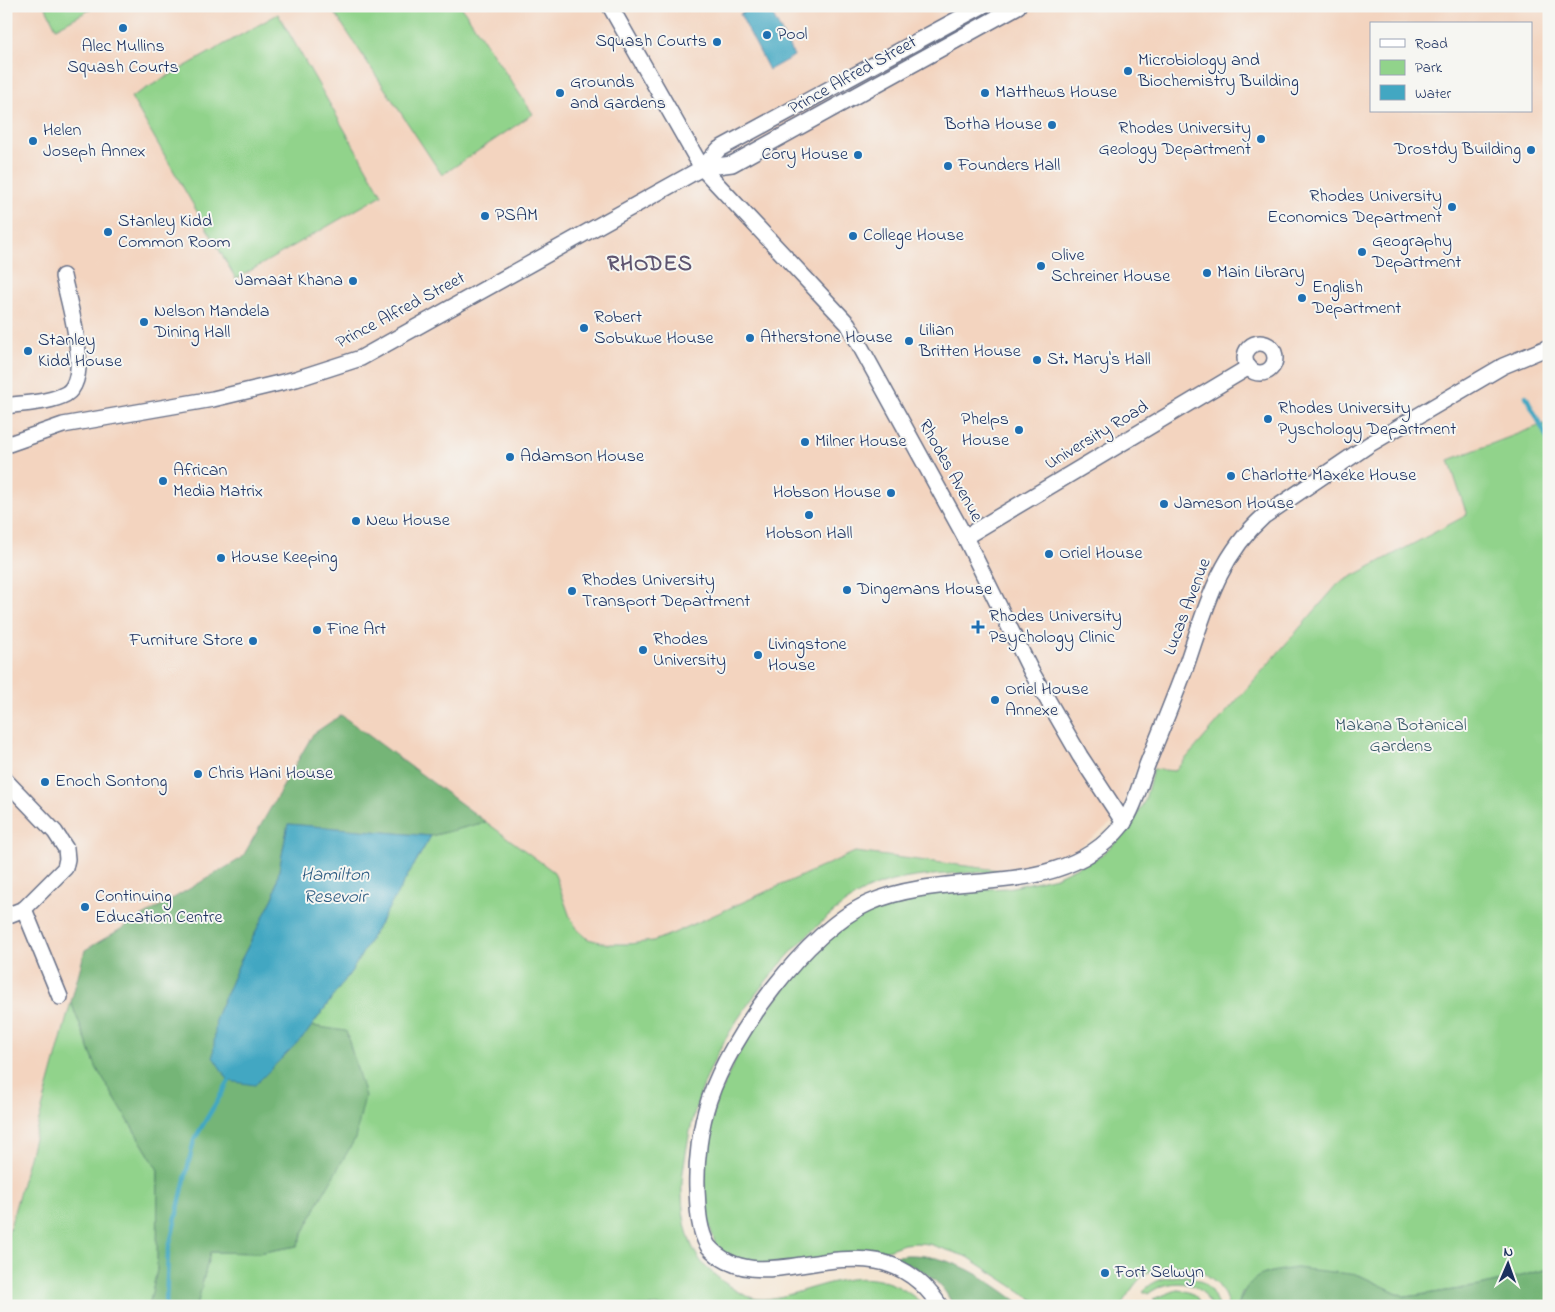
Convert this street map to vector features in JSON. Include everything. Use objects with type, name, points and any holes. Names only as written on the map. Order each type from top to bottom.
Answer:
[{"type":"street","name":"Rhodes Avenue","points":[[610,6],[702,168],[848,324],[965,537],[1031,671],[1080,756],[1124,823]]},
{"type":"street","name":"Prince Alfred Street","points":[[6,445],[63,426],[213,400],[296,379],[361,358],[702,168],[719,149],[982,6]]},
{"type":"street","name":"Prince Alfred Street","points":[[702,168],[732,164],[1018,6]]},
{"type":"street","points":[[6,406],[56,398],[68,392],[74,382],[80,355],[63,276]]},
{"type":"street","name":"Lucas Avenue","points":[[746,1282],[737,1278],[720,1265],[706,1243],[698,1213],[696,1170],[707,1104],[716,1080],[734,1045],[761,1005],[796,962],[832,926],[853,911],[885,896],[924,888],[1008,880],[1060,868],[1080,860],[1099,848],[1124,823],[1174,699],[1215,584],[1230,554],[1249,530],[1264,516],[1370,444],[1503,366],[1549,347]]},
{"type":"street","name":"University Road","points":[[965,537],[1249,367]]},
{"type":"street","points":[[6,781],[54,832],[66,849],[67,858],[65,868],[24,910],[6,916]]},
{"type":"street","points":[[24,910],[60,997]]},
{"type":"street","points":[[812,1278],[865,1266],[887,1268],[917,1280],[932,1293],[940,1306]]},
{"type":"shaded area","name":"Rhodes University","points":[[6,6],[1549,6],[1549,422],[1449,460],[1467,515],[1338,584],[1175,771],[1137,766],[1122,809],[1110,824],[1074,851],[1028,868],[1006,871],[855,852],[653,941],[608,944],[588,939],[578,930],[570,917],[313,734],[242,858],[85,950],[6,1242]]},
{"type":"green space","points":[[45,6],[92,6],[93,8],[56,28]]},
{"type":"green space","points":[[330,6],[461,6],[533,114],[442,175]]},
{"type":"green space","points":[[278,14],[382,195],[236,279],[131,97]]},
{"type":"green space","name":"Makana Botanical Gardens","points":[[1549,422],[1549,1269],[1480,1286],[1406,1297],[1359,1275],[1242,1292],[1238,1306],[1228,1306],[1224,1294],[1207,1275],[1184,1266],[1171,1266],[1159,1268],[1143,1276],[1120,1306],[1043,1306],[968,1257],[929,1244],[904,1244],[873,1255],[774,1277],[753,1275],[716,1246],[707,1219],[704,1199],[706,1152],[716,1102],[737,1056],[766,1012],[806,961],[838,929],[875,907],[939,891],[1008,888],[1056,877],[1100,856],[1127,832],[1145,800],[1153,769],[1175,771],[1338,584],[1467,515],[1449,460]]},
{"type":"green space","points":[[341,715],[486,822],[431,836],[288,824],[274,896],[239,964],[216,1017],[255,1085],[312,1026],[346,1031],[365,1096],[355,1139],[318,1203],[297,1246],[258,1253],[210,1252],[197,1306],[149,1306],[157,1270],[158,1170],[97,1069],[71,1002],[85,950],[242,858],[313,734]]},
{"type":"green space","points":[[486,822],[554,872],[570,917],[578,930],[588,939],[608,944],[653,941],[855,852],[1006,871],[935,875],[882,884],[856,896],[824,920],[769,978],[737,1020],[712,1065],[702,1089],[688,1141],[682,1188],[688,1234],[695,1253],[701,1261],[729,1286],[747,1296],[764,1299],[775,1298],[833,1282],[864,1278],[894,1285],[909,1293],[925,1306],[197,1306],[210,1252],[258,1253],[297,1246],[318,1203],[352,1054],[346,1032],[312,1026],[353,969],[431,836]]},
{"type":"green space","points":[[71,1002],[97,1069],[158,1170],[157,1270],[149,1306],[6,1306],[6,1242]]},
{"type":"green space","points":[[906,1255],[923,1256],[953,1263],[982,1277],[1022,1305],[953,1306],[948,1296],[935,1280],[919,1269],[890,1257]]},
{"type":"green space","points":[[1296,1268],[1359,1275],[1406,1297],[1480,1286],[1549,1269],[1549,1306],[1238,1306],[1247,1286],[1253,1280],[1267,1273]]},
{"type":"green space","points":[[1188,1276],[1208,1286],[1218,1306],[1210,1306],[1200,1290],[1184,1284],[1174,1283],[1165,1285],[1148,1294],[1143,1291],[1153,1283],[1164,1279]]},
{"type":"green space","points":[[1177,1290],[1195,1295],[1201,1306],[1163,1306],[1153,1299]]},
{"type":"water","name":"Pool","points":[[755,6],[768,6],[794,56],[769,70],[740,14]]},
{"type":"water","name":"Hamilton Resevoir","points":[[288,824],[431,836],[353,969],[306,1034],[255,1085],[229,1081],[213,1057],[216,1017],[239,964],[274,896]]},
{"type":"waterway","points":[[1526,396],[1549,442]]},
{"type":"waterway","points":[[166,1306],[168,1252],[194,1140],[229,1081]]},
{"type":"place","name":"Alec Mullins Squash Courts","points":[[123,28]]},
{"type":"place","name":"Pool","points":[[767,35]]},
{"type":"place","name":"Squash Courts","points":[[717,42]]},
{"type":"place","name":"Microbiology and Biochemistry Building","points":[[1128,71]]},
{"type":"place","name":"Grounds and Gardens","points":[[560,93]]},
{"type":"place","name":"Matthews House","points":[[985,93]]},
{"type":"place","name":"Botha House","points":[[1052,125]]},
{"type":"place","name":"Rhodes University Geology Department","points":[[1261,139]]},
{"type":"place","name":"Helen Joseph Annex","points":[[33,141]]},
{"type":"place","name":"Drostdy Building","points":[[1531,150]]},
{"type":"place","name":"Cory House","points":[[858,155]]},
{"type":"place","name":"Founders Hall","points":[[948,166]]},
{"type":"place","name":"Rhodes University Economics Department","points":[[1452,207]]},
{"type":"place","name":"PSAM","points":[[485,216]]},
{"type":"place","name":"Stanley Kidd Common Room","points":[[108,232]]},
{"type":"place","name":"College House","points":[[853,236]]},
{"type":"place","name":"Geography Department","points":[[1362,252]]},
{"type":"place","name":"Olive Schreiner House","points":[[1041,266]]},
{"type":"place","name":"Main Library","points":[[1207,273]]},
{"type":"place","name":"Jamaat Khana","points":[[353,281]]},
{"type":"place","name":"English Department","points":[[1302,298]]},
{"type":"place","name":"Nelson Mandela Dining Hall","points":[[144,322]]},
{"type":"place","name":"Robert Sobukwe House","points":[[584,328]]},
{"type":"place","name":"Atherstone House","points":[[750,338]]},
{"type":"place","name":"Lilian Britten House","points":[[909,341]]},
{"type":"place","name":"Stanley Kidd House","points":[[28,351]]},
{"type":"place","name":"St. Mary's Hall","points":[[1037,360]]},
{"type":"place","name":"Rhodes University Pyschology Department","points":[[1268,419]]},
{"type":"place","name":"Phelps House","points":[[1019,430]]},
{"type":"place","name":"Milner House","points":[[805,442]]},
{"type":"place","name":"Adamson House","points":[[510,457]]},
{"type":"place","name":"Charlotte Maxeke House","points":[[1231,476]]},
{"type":"place","name":"African Media Matrix","points":[[163,481]]},
{"type":"place","name":"Hobson House","points":[[891,493]]},
{"type":"place","name":"Jameson House","points":[[1164,504]]},
{"type":"place","name":"Hobson Hall","points":[[809,515]]},
{"type":"place","name":"New House","points":[[356,521]]},
{"type":"place","name":"Oriel House","points":[[1049,554]]},
{"type":"place","name":"House Keeping","points":[[221,558]]},
{"type":"place","name":"Dingemans House","points":[[847,590]]},
{"type":"place","name":"Rhodes University Transport Department","points":[[572,591]]},
{"type":"place","name":"Rhodes University Psychology Clinic","points":[[978,627]]},
{"type":"place","name":"Fine Art","points":[[317,630]]},
{"type":"place","name":"Furniture Store","points":[[253,641]]},
{"type":"place","name":"Rhodes University","points":[[643,650]]},
{"type":"place","name":"Livingstone House","points":[[758,655]]},
{"type":"place","name":"Oriel House Annexe","points":[[995,700]]},
{"type":"place","name":"Chris Hani House","points":[[198,774]]},
{"type":"place","name":"Enoch Sontong","points":[[45,782]]},
{"type":"place","name":"Continuing Education Centre","points":[[85,907]]},
{"type":"place","name":"Fort Selwyn","points":[[1105,1273]]},
{"type":"district","name":"RHODES","points":[[650,265]]}]
